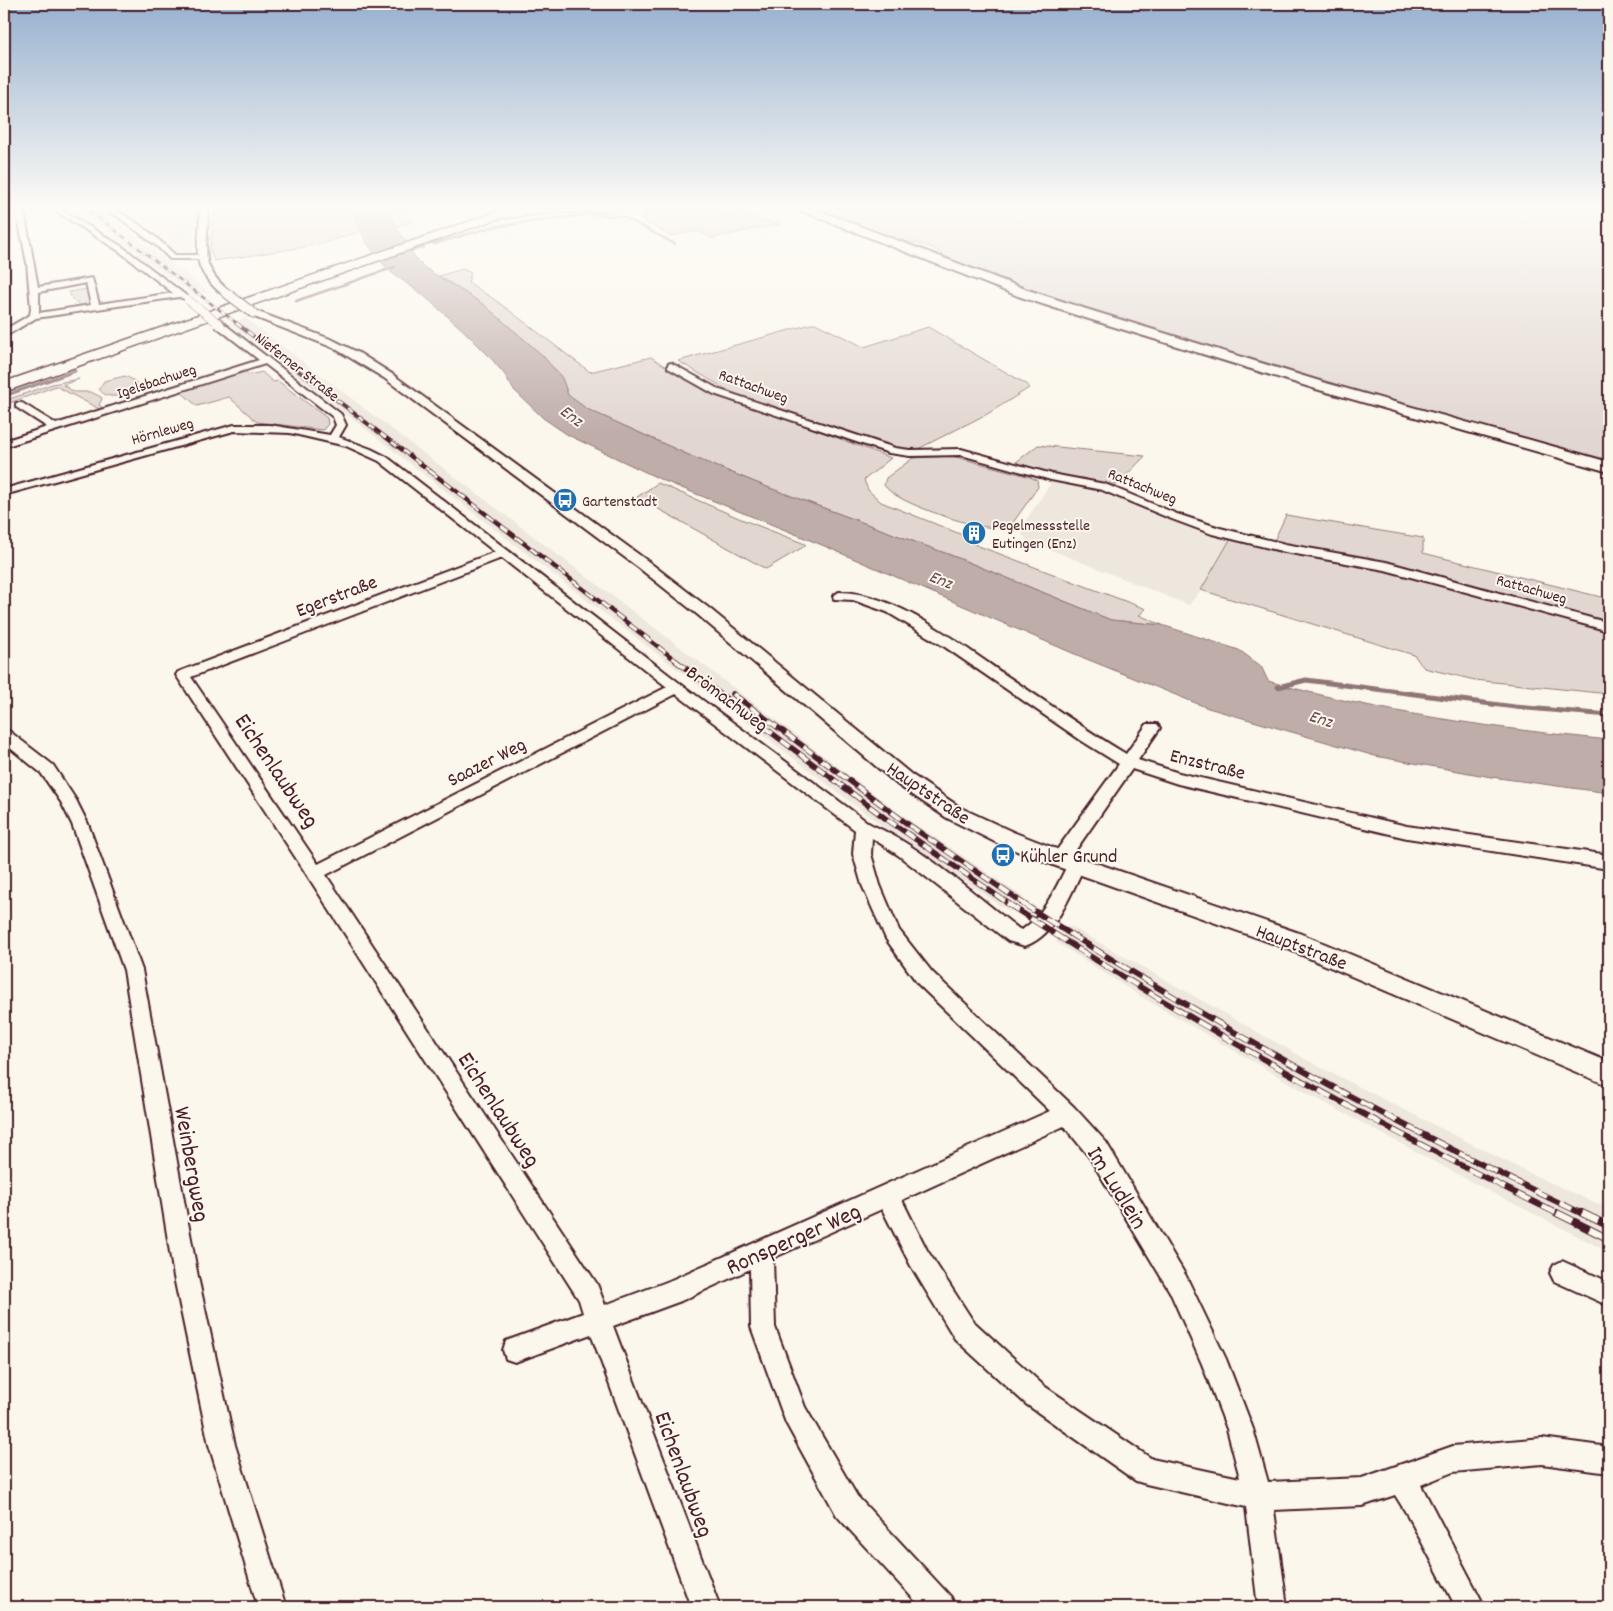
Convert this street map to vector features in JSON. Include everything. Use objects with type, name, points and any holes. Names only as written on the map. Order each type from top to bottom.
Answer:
[{"type":"highway","points":[[4,383],[293,283]]},
{"type":"highway","points":[[4,387],[295,283]]},
{"type":"main road","points":[[998,283],[1042,300],[1321,386],[1609,466]]},
{"type":"main road","points":[[1321,386],[1452,431],[1609,475]]},
{"type":"street","points":[[33,283],[36,312],[34,316]]},
{"type":"street","points":[[34,290],[71,283]]},
{"type":"street","points":[[89,283],[95,306]]},
{"type":"street","name":"Nieferner Straße","points":[[166,283],[337,416],[341,426],[333,438]]},
{"type":"street","name":"Hauptstraße","points":[[217,283],[225,292],[253,313],[329,342],[372,365],[537,485],[704,612],[905,780],[928,798],[954,813],[980,826],[1068,862],[1291,940],[1609,1074]]},
{"type":"street","points":[[4,334],[34,316],[95,306],[185,298]]},
{"type":"street","name":"Igelsbachweg","points":[[4,444],[265,361]]},
{"type":"street","name":"Rattachweg","points":[[671,366],[717,392],[892,451],[912,454],[961,452],[1051,477],[1105,488],[1133,497],[1173,516],[1216,531],[1278,546],[1395,568],[1609,627]]},
{"type":"street","points":[[20,405],[55,428]]},
{"type":"street","name":"Hörnleweg","points":[[4,492],[234,428],[274,429],[333,438]]},
{"type":"street","name":"Brömachweg","points":[[333,438],[364,448],[383,459],[678,688],[864,828],[904,850],[1014,936],[1024,938],[1033,933],[1049,913],[1061,895],[1068,862]]},
{"type":"street","name":"Egerstraße","points":[[183,675],[503,553]]},
{"type":"street","name":"Enzstraße","points":[[839,596],[854,596],[892,609],[950,644],[1087,738],[1128,762],[1178,778],[1407,832],[1609,862]]},
{"type":"street","name":"Eichenlaubweg","points":[[183,675],[314,872],[588,1293],[705,1607]]},
{"type":"street","name":"Saazer Weg","points":[[314,872],[678,688]]},
{"type":"street","points":[[1068,862],[1128,762],[1152,728]]},
{"type":"street","name":"Weinbergweg","points":[[4,735],[47,769],[68,800],[80,824],[133,970],[186,1277],[222,1445],[272,1607]]},
{"type":"street","name":"Im Ludlein","points":[[864,828],[862,854],[871,885],[892,934],[925,978],[972,1020],[1067,1114],[1098,1150],[1178,1284],[1213,1360],[1240,1429],[1258,1496],[1272,1607]]},
{"type":"street","name":"Ronsperger Weg","points":[[515,1350],[672,1292],[1067,1114]]},
{"type":"street","points":[[888,1196],[919,1258],[964,1330],[1035,1395],[1146,1471],[1258,1496],[1297,1496],[1362,1492],[1453,1459],[1542,1451],[1609,1460]]},
{"type":"street","points":[[761,1253],[763,1327],[795,1414],[847,1506],[941,1607]]},
{"type":"street","points":[[1562,1272],[1609,1294]]},
{"type":"street","points":[[1401,1479],[1418,1506],[1471,1607]]},
{"type":"shaded area","points":[[177,283],[197,283],[209,292],[195,296]]},
{"type":"shaded area","points":[[450,283],[470,283],[498,302],[590,372],[651,357],[711,394],[795,422],[891,458],[864,480],[868,490],[881,502],[960,534],[976,545],[1146,609],[1139,615],[1162,625],[1111,620],[953,556],[767,487],[693,457],[587,409],[568,395],[562,378],[542,355],[483,304]]},
{"type":"shaded area","points":[[1013,283],[1609,283],[1609,461],[1322,382],[1051,298]]},
{"type":"shaded area","points":[[87,289],[91,305],[83,307],[72,299],[69,292]]},
{"type":"shaded area","points":[[245,318],[899,813],[1023,897],[1010,912],[882,826],[229,323]]},
{"type":"shaded area","points":[[815,323],[864,347],[928,327],[1028,385],[1029,388],[989,413],[908,454],[767,409],[729,391],[678,361]]},
{"type":"shaded area","points":[[243,369],[249,375],[262,372],[273,382],[278,381],[327,418],[328,424],[323,430],[257,422],[229,397],[197,406],[180,391]]},
{"type":"shaded area","points":[[125,376],[140,386],[124,394],[113,396],[108,396],[99,389],[104,381]]},
{"type":"shaded area","points":[[79,379],[63,385],[74,392],[91,392],[101,397],[99,405],[104,409],[101,410],[56,386],[4,405],[4,401],[52,384]]},
{"type":"shaded area","points":[[1038,445],[1145,456],[1117,485],[1064,476],[1015,463]]},
{"type":"shaded area","points":[[952,456],[1037,480],[1038,487],[1010,527],[979,526],[940,515],[900,498],[884,485],[886,478],[913,458]]},
{"type":"shaded area","points":[[1053,480],[1111,492],[1231,538],[1201,590],[1189,605],[1026,540],[1022,534],[1022,526]]},
{"type":"shaded area","points":[[658,483],[805,544],[805,546],[766,569],[637,497]]},
{"type":"shaded area","points":[[1286,515],[1423,538],[1423,553],[1609,599],[1609,694],[1475,680],[1424,668],[1414,655],[1201,590],[1231,538],[1271,547]]},
{"type":"shaded area","points":[[1070,926],[1318,1066],[1529,1173],[1609,1209],[1609,1252],[1485,1189],[1312,1096],[1140,996],[1056,942]]},
{"type":"water","name":"Enz","points":[[406,283],[449,283],[483,304],[542,355],[562,378],[568,395],[587,409],[693,457],[767,487],[953,556],[1111,620],[1162,625],[1239,650],[1261,666],[1268,681],[1394,711],[1523,730],[1609,740],[1609,793],[1491,777],[1375,756],[1208,708],[1084,658],[822,545],[662,480],[568,435],[543,418],[513,389],[505,375],[489,356],[423,295]]},
{"type":"waterway","points":[[296,301],[348,283]]},
{"type":"waterway","points":[[4,396],[75,371]]},
{"type":"waterway","points":[[1278,687],[1306,680],[1515,707],[1609,715]]},
{"type":"railway","points":[[185,283],[238,324]]},
{"type":"railway","points":[[236,323],[431,472]]},
{"type":"railway","points":[[430,471],[678,662]]},
{"type":"railway","points":[[676,661],[885,818],[1009,904]]},
{"type":"railway","points":[[733,694],[909,825],[1024,904]]},
{"type":"railway","points":[[1007,903],[1141,988],[1278,1068],[1418,1143],[1560,1215]]},
{"type":"railway","points":[[1022,903],[1158,988],[1298,1068],[1441,1144],[1585,1215]]},
{"type":"railway","points":[[1557,1213],[1609,1239]]},
{"type":"railway","points":[[1582,1213],[1609,1226]]},
{"type":"place","name":"Gartenstadt","points":[[565,500]]},
{"type":"place","name":"Pegelmessstelle Eutingen (Enz)","points":[[974,533]]},
{"type":"place","name":"Kühler Grund","points":[[1003,855]]}]
